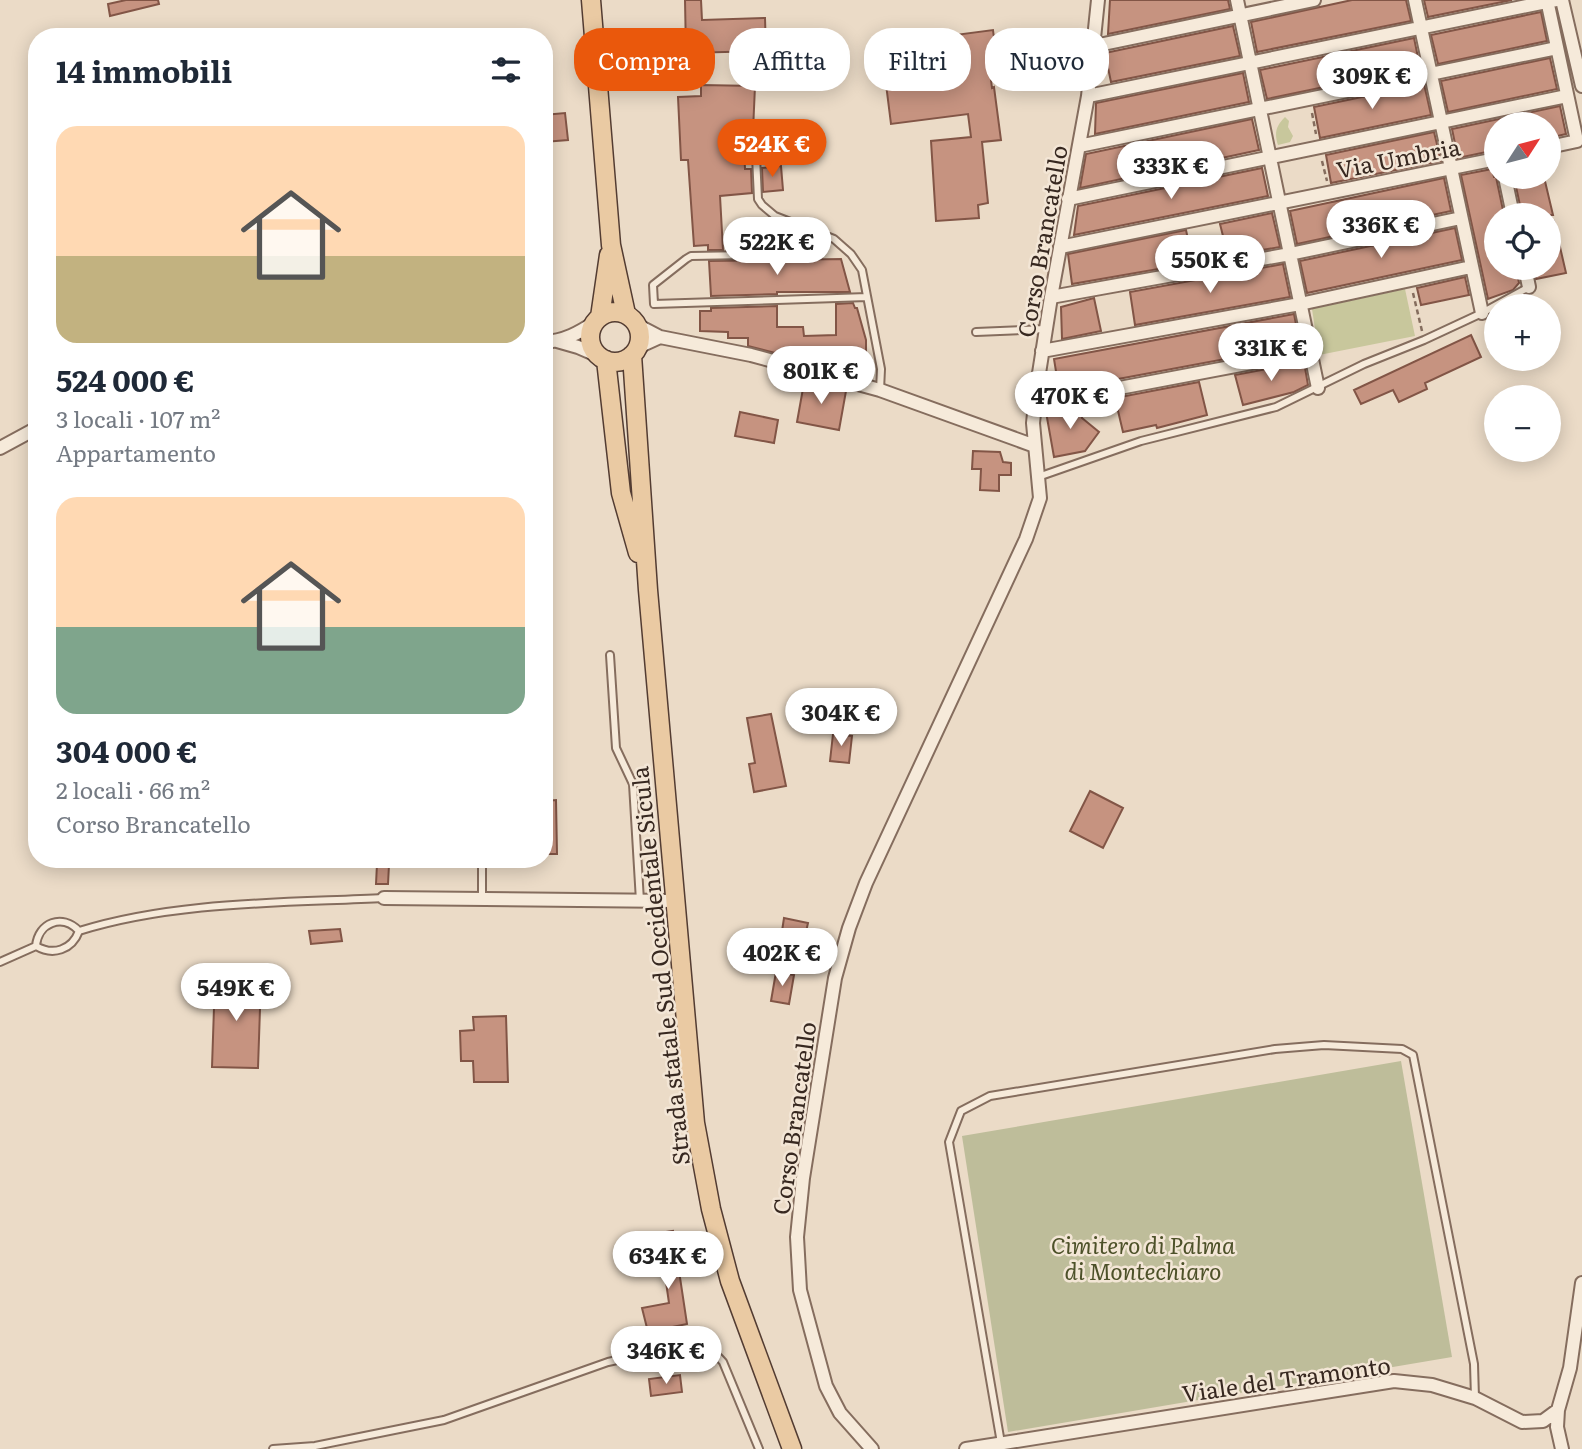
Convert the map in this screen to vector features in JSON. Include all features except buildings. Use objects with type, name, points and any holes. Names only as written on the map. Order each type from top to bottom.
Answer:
[{"type":"main road","name":"Strada statale Sud Occidentale Sicula","points":[[591,0],[611,245],[631,319],[640,337],[635,351],[648,590],[695,1123],[711,1209],[730,1281],[792,1449]]},
{"type":"main road","name":"Strada statale Sud Occidentale Sicula","points":[[611,245],[590,342],[594,351],[603,359],[621,493],[648,590]]},
{"type":"main road","points":[[597,319],[613,312],[631,319]]},
{"type":"main road","points":[[603,359],[623,361],[635,351]]},
{"type":"street","name":"Corso Brancatello","points":[[1096,28],[1098,0]]},
{"type":"street","points":[[1237,0],[1318,388]]},
{"type":"street","points":[[1109,43],[1314,0]]},
{"type":"street","points":[[1415,0],[1482,313]]},
{"type":"street","points":[[1562,0],[1582,86]]},
{"type":"street","points":[[1088,96],[1550,1],[1577,141],[1561,144]]},
{"type":"street","points":[[1079,146],[1557,48]]},
{"type":"street","name":"Corso Brancatello","points":[[860,1437],[840,1413],[826,1386],[800,1290],[797,1237],[803,1178],[835,978],[849,928],[866,883],[1026,538],[1040,498],[1033,423],[1035,404],[1051,298],[1089,91]]},
{"type":"street","points":[[1068,199],[1567,96]]},
{"type":"street","name":"Via Umbria","points":[[1060,247],[1484,162]]},
{"type":"street","points":[[1051,298],[1290,254],[1461,218]]},
{"type":"street","points":[[1042,351],[1300,304],[1471,267]]},
{"type":"street","points":[[1528,280],[1529,287]]},
{"type":"street","points":[[553,341],[578,333],[597,319]]},
{"type":"street","points":[[631,319],[660,337],[751,355],[880,390],[1035,446]]},
{"type":"street","points":[[635,351],[660,337]]},
{"type":"street","points":[[553,343],[578,347],[603,359]]},
{"type":"street","points":[[1035,404],[1310,352]]},
{"type":"street","points":[[0,448],[28,433]]},
{"type":"street","points":[[384,898],[675,901]]},
{"type":"street","points":[[1562,1449],[1557,1427],[1558,1410],[1570,1368],[1582,1283]]},
{"type":"street","name":"Viale del Tramonto","points":[[966,1449],[1394,1381],[1432,1385],[1475,1398],[1522,1422],[1543,1421],[1558,1410]]},
{"type":"street","points":[[860,1437],[872,1449]]},
{"type":"street","points":[[860,1437],[878,1449]]},
{"type":"lane","points":[[756,156],[758,199],[762,205],[775,216],[834,239],[862,270],[881,369],[880,390]]},
{"type":"lane","points":[[800,225],[747,255],[691,256],[653,285],[654,304],[867,297]]},
{"type":"lane","points":[[1038,477],[1141,441],[1276,407],[1364,364],[1482,313],[1529,287]]},
{"type":"lane","points":[[976,332],[1046,328]]},
{"type":"lane","points":[[610,655],[616,748],[633,783],[640,901]]},
{"type":"lane","points":[[482,868],[482,899]]},
{"type":"lane","points":[[0,962],[36,946],[49,951],[62,950],[73,943],[79,932],[148,914],[249,905],[384,898]]},
{"type":"lane","points":[[36,946],[40,933],[50,923],[63,922],[75,927],[79,932]]},
{"type":"lane","points":[[1001,1443],[949,1142],[961,1111],[990,1096],[1275,1049],[1324,1045],[1402,1049],[1413,1055],[1474,1364],[1475,1398]]},
{"type":"lane","points":[[273,1449],[315,1447],[444,1420],[608,1362],[691,1344],[709,1346],[723,1362],[759,1449]]},
{"type":"path","points":[[1410,280],[1424,340]]},
{"type":"green space","points":[[1285,117],[1289,121],[1288,127],[1293,136],[1290,142],[1278,145],[1277,130]]},
{"type":"green space","points":[[1405,289],[1415,336],[1319,355],[1312,309]]},
{"type":"green space","name":"Cimitero di Palma di Montechiaro","points":[[1401,1061],[1452,1357],[1008,1432],[962,1136]]}]
